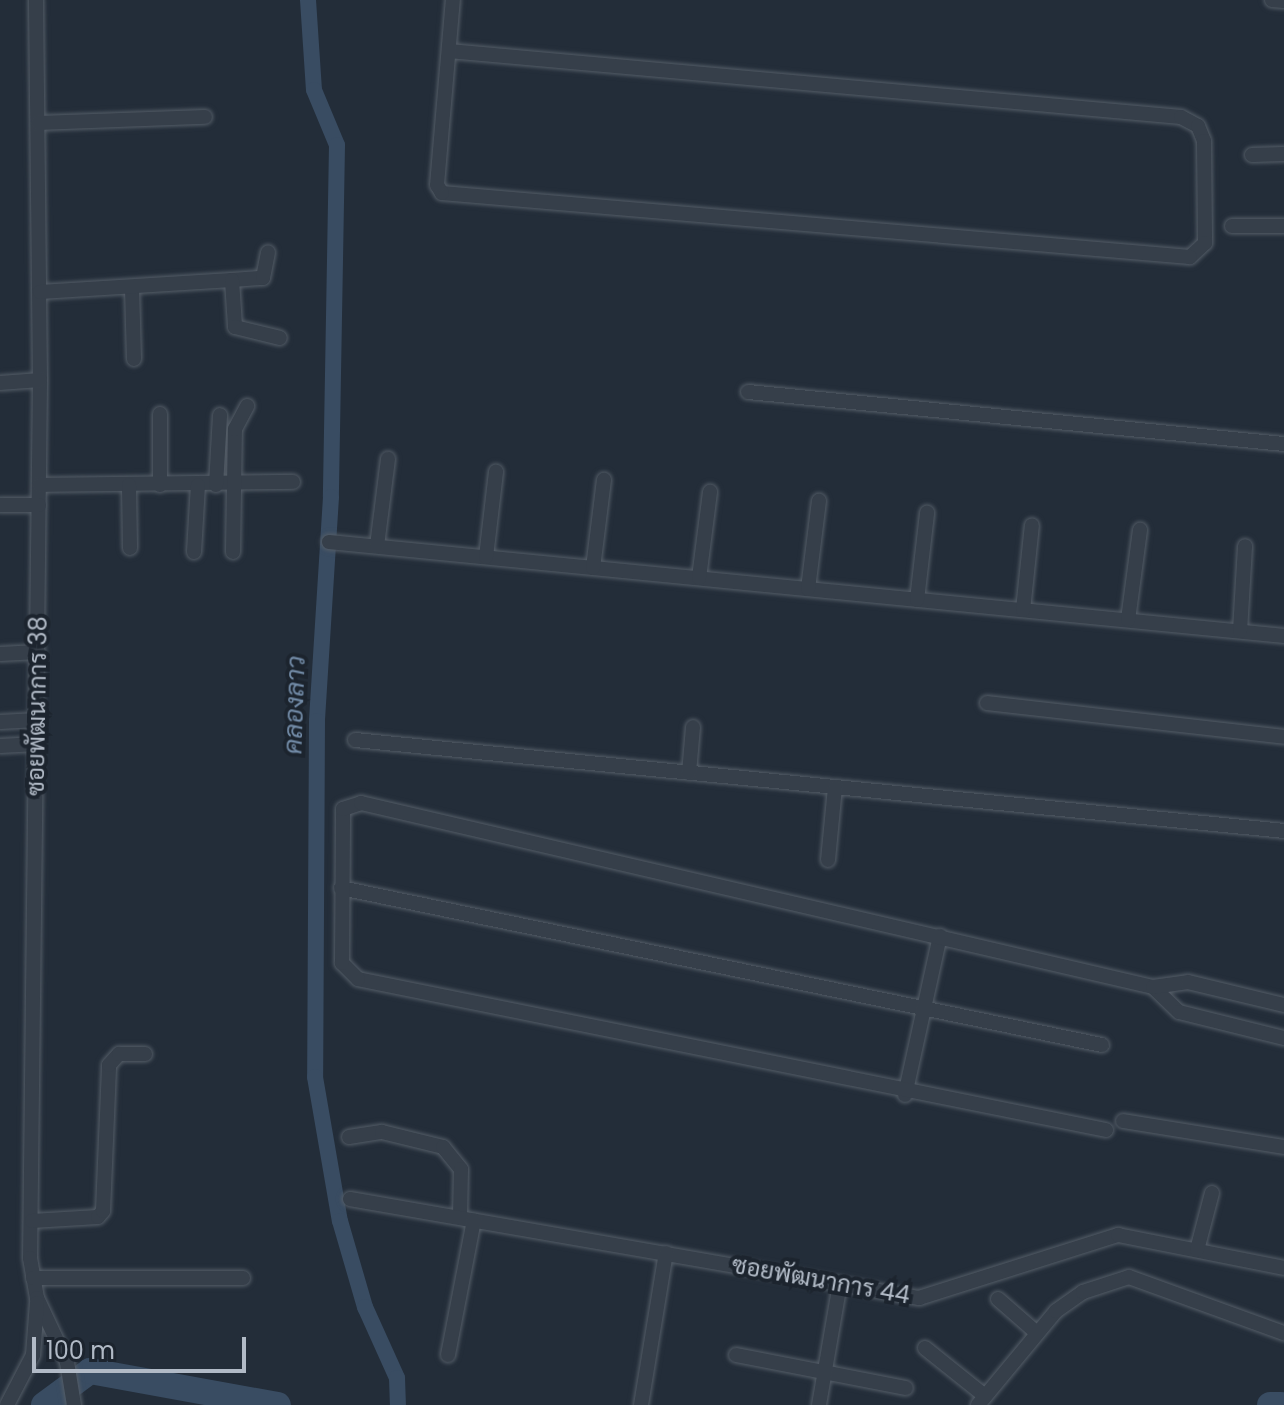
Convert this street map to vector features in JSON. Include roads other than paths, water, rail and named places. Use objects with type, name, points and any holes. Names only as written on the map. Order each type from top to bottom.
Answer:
[{"type":"street","name":"ซอยพัฒนาการ 38","points":[[36,0],[40,380],[33,1278],[37,1298],[67,1362],[74,1405]]},
{"type":"street","points":[[449,51],[1181,117],[1198,126],[1204,141],[1205,243],[1190,257],[442,193],[437,185],[453,0]]},
{"type":"street","points":[[1272,0],[1284,1]]},
{"type":"street","points":[[38,123],[205,117]]},
{"type":"street","points":[[1252,155],[1284,154]]},
{"type":"street","points":[[1232,226],[1284,226]]},
{"type":"street","points":[[40,292],[263,278],[268,252]]},
{"type":"street","points":[[232,280],[235,327],[280,338]]},
{"type":"street","points":[[132,288],[134,359]]},
{"type":"street","points":[[0,383],[40,380]]},
{"type":"street","points":[[748,392],[1284,444]]},
{"type":"street","points":[[223,485],[236,421],[247,406]]},
{"type":"street","points":[[160,414],[160,485]]},
{"type":"street","points":[[220,415],[223,485],[233,552]]},
{"type":"street","points":[[377,546],[388,459]]},
{"type":"street","points":[[486,557],[496,472]]},
{"type":"street","points":[[593,568],[604,480]]},
{"type":"street","points":[[39,485],[293,482]]},
{"type":"street","points":[[129,485],[130,548]]},
{"type":"street","points":[[194,552],[198,485]]},
{"type":"street","points":[[699,578],[710,492]]},
{"type":"street","points":[[808,589],[819,501]]},
{"type":"street","points":[[0,505],[39,505]]},
{"type":"street","points":[[917,600],[927,513]]},
{"type":"street","points":[[1023,610],[1032,525]]},
{"type":"street","points":[[1128,620],[1140,530]]},
{"type":"street","points":[[329,542],[1284,636]]},
{"type":"street","points":[[1240,631],[1245,546]]},
{"type":"street","points":[[0,654],[38,652]]},
{"type":"street","points":[[987,703],[1284,737]]},
{"type":"street","points":[[0,722],[37,720]]},
{"type":"street","points":[[689,773],[693,727]]},
{"type":"street","points":[[355,740],[1284,831]]},
{"type":"street","points":[[0,746],[37,744]]},
{"type":"street","points":[[828,860],[835,787]]},
{"type":"street","points":[[1106,1130],[905,1095],[358,979],[342,963],[340,820],[343,809],[361,803],[1153,987],[1188,982],[1284,1005]]},
{"type":"street","points":[[341,888],[1102,1045]]},
{"type":"street","points":[[905,1095],[940,936]]},
{"type":"street","points":[[1153,987],[1179,1012],[1284,1038]]},
{"type":"street","points":[[32,1221],[103,1211],[109,1065],[119,1054],[145,1054]]},
{"type":"street","points":[[1123,1121],[1284,1147]]},
{"type":"street","points":[[349,1137],[382,1132],[443,1147],[461,1169],[467,1219],[448,1355]]},
{"type":"street","points":[[1197,1250],[1212,1193]]},
{"type":"street","name":"ซอยพัฒนาการ 44","points":[[350,1199],[840,1284],[936,1297],[1105,1236],[1197,1250],[1284,1268]]},
{"type":"street","points":[[641,1405],[666,1253]]},
{"type":"street","points":[[925,1348],[981,1401],[1037,1333],[1071,1298],[1129,1277],[1284,1333]]},
{"type":"street","points":[[33,1278],[243,1278]]},
{"type":"street","points":[[819,1405],[840,1284]]},
{"type":"street","points":[[7,1405],[33,1355],[37,1298]]},
{"type":"street","points":[[998,1299],[1037,1333]]},
{"type":"street","points":[[736,1355],[906,1388]]},
{"type":"waterway","name":"คลองลาว","points":[[308,0],[314,90],[337,145],[331,497],[317,721],[315,1077],[340,1221],[365,1307],[397,1378],[398,1405]]},
{"type":"waterway","points":[[44,1405],[90,1371],[278,1405]]},
{"type":"waterway","points":[[1270,1405],[1281,1405]]}]
